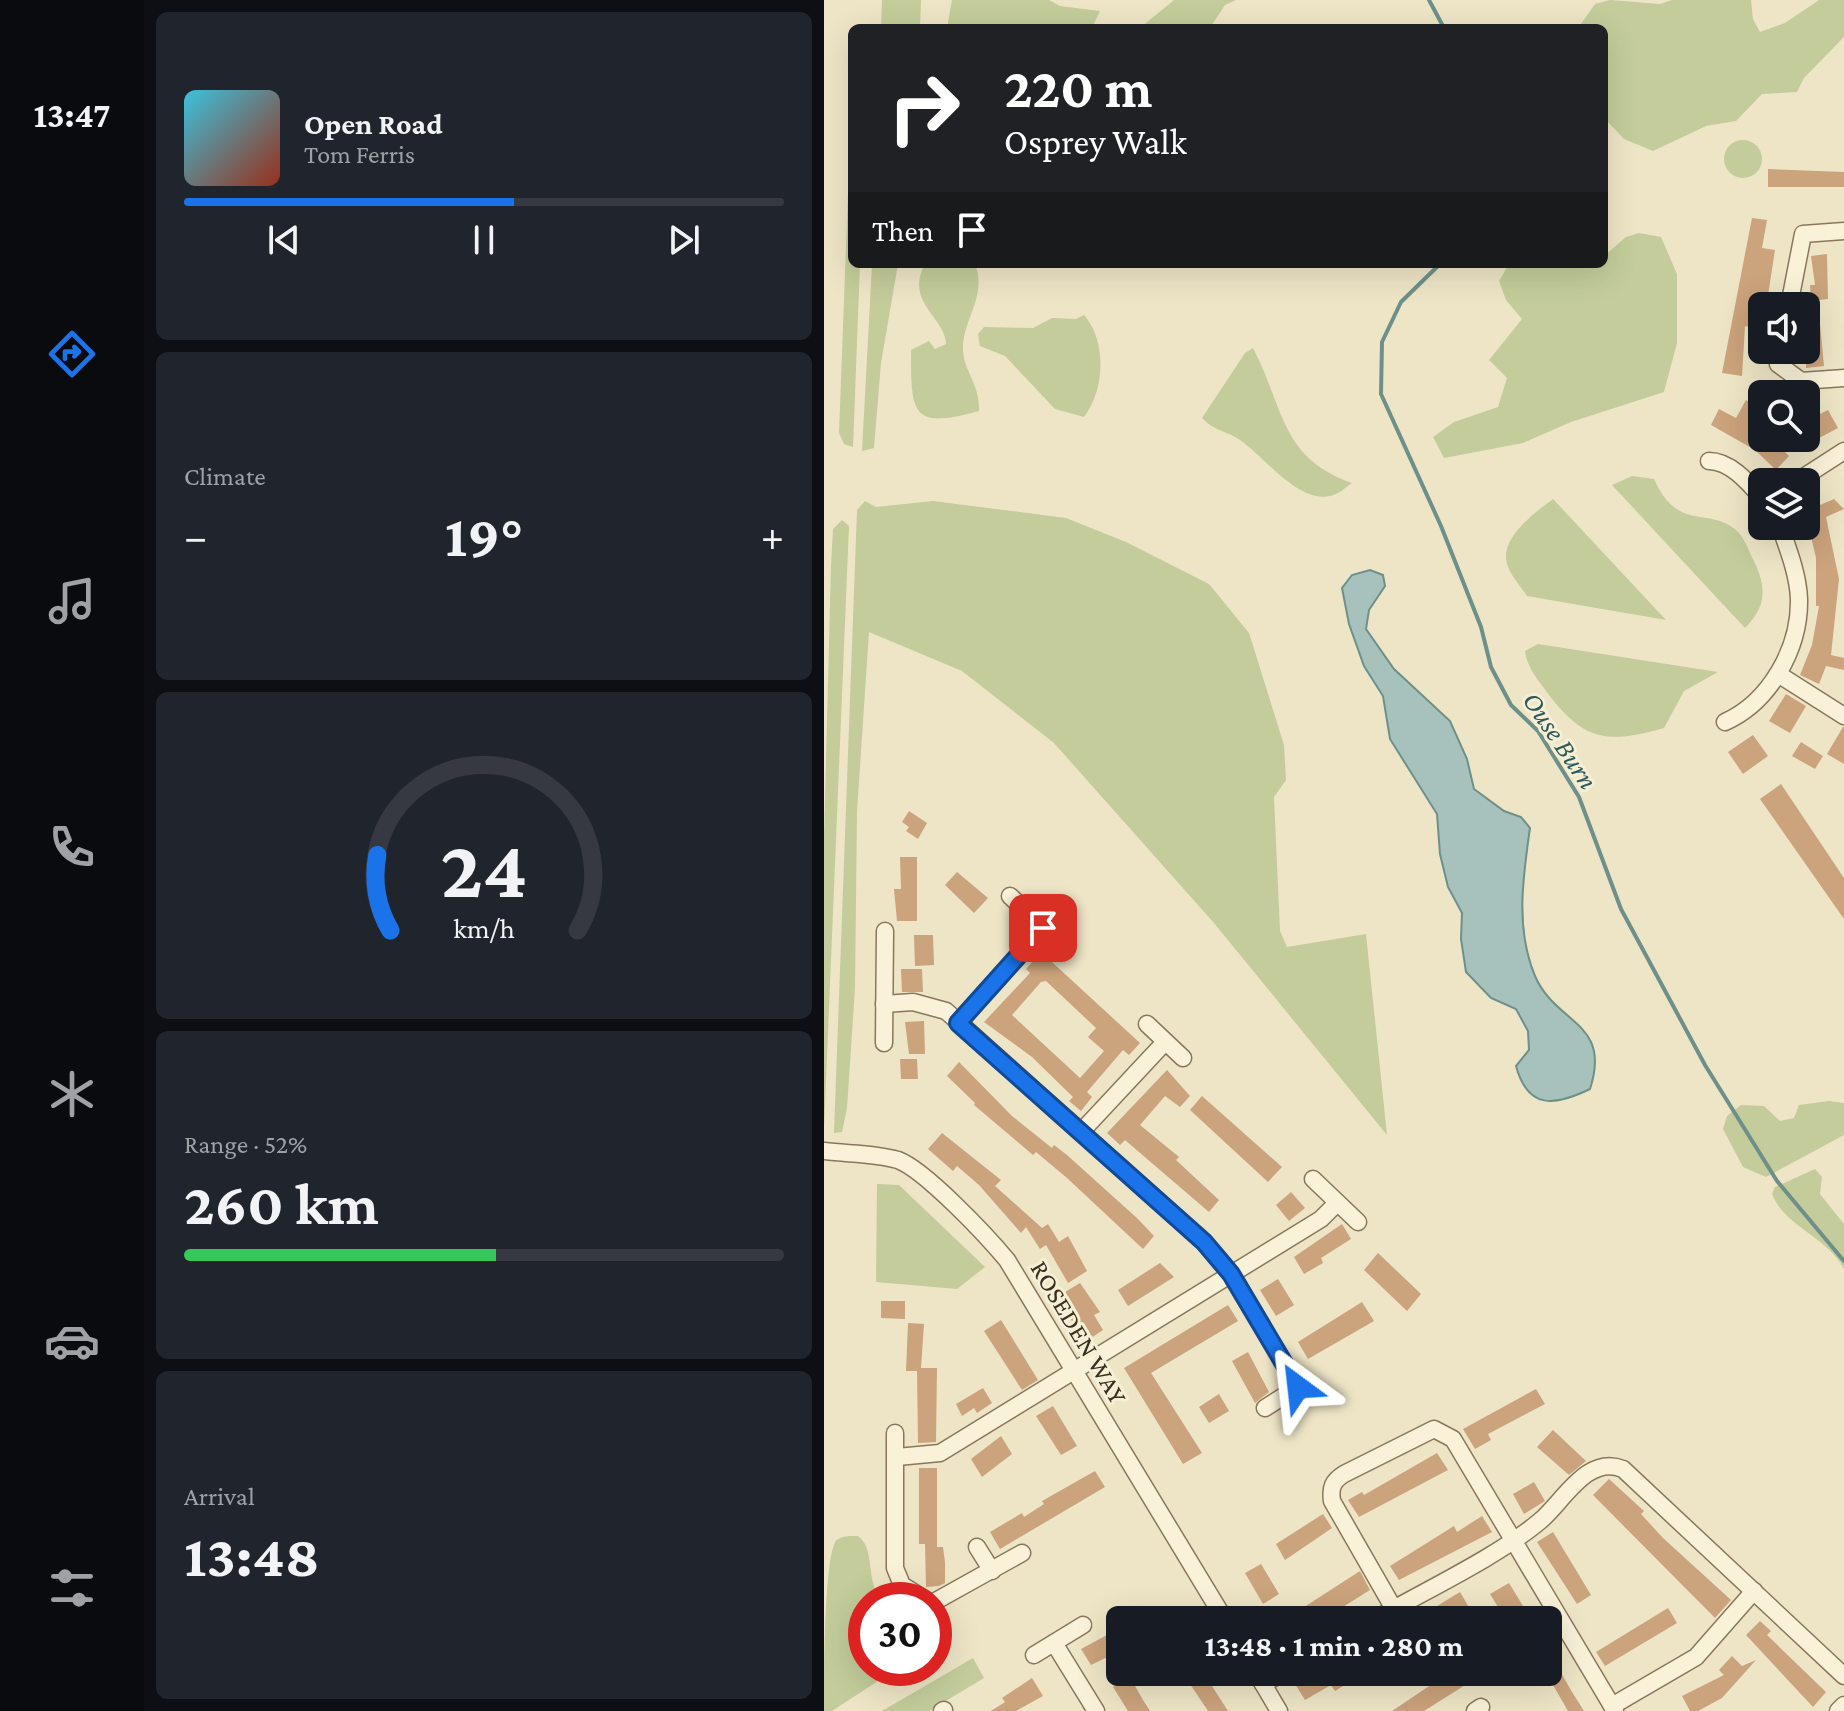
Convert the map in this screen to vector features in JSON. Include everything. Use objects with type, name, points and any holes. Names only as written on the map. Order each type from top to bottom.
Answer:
[{"type":"street","points":[[1792,292],[1803,234],[1844,231]]},
{"type":"street","points":[[1778,364],[1801,381],[1844,378]]},
{"type":"street","points":[[1818,468],[1844,451]]},
{"type":"street","points":[[1709,461],[1719,461],[1748,485]]},
{"type":"street","points":[[1725,722],[1749,707],[1778,674],[1793,638],[1799,599],[1784,540]]},
{"type":"street","points":[[1778,674],[1844,716]]},
{"type":"street","points":[[1010,896],[1061,944]]},
{"type":"street","points":[[958,1023],[1043,928]]},
{"type":"street","points":[[884,1043],[885,931]]},
{"type":"street","points":[[884,1004],[929,1004],[946,1011],[1204,1242],[1231,1274],[1298,1387],[1265,1408]]},
{"type":"street","points":[[1147,1024],[1183,1058]]},
{"type":"street","points":[[1081,1132],[1165,1042]]},
{"type":"street","name":"ROSEDEN WAY","points":[[824,1151],[899,1160],[916,1171],[1007,1260],[1217,1606]]},
{"type":"street","points":[[1313,1179],[1358,1222]]},
{"type":"street","points":[[897,1457],[940,1453],[1321,1219],[1337,1203]]},
{"type":"street","points":[[1392,1606],[1332,1501],[1330,1491],[1335,1480],[1344,1474],[1422,1432],[1434,1429],[1453,1439],[1613,1708],[1696,1657],[1754,1591]]},
{"type":"street","points":[[895,1433],[895,1568],[901,1582]]},
{"type":"street","points":[[1399,1606],[1540,1522],[1586,1474],[1605,1465],[1614,1465],[1623,1469],[1844,1676]]},
{"type":"street","points":[[977,1547],[992,1571]]},
{"type":"street","points":[[952,1592],[1022,1553]]},
{"type":"street","points":[[1034,1655],[1083,1625]]},
{"type":"street","points":[[1054,1643],[1096,1711]]},
{"type":"street","points":[[1265,1686],[1279,1711]]},
{"type":"street","points":[[1838,1711],[1844,1705]]},
{"type":"green space","points":[[882,0],[921,0],[920,24],[881,24]]},
{"type":"green space","points":[[952,0],[1049,0],[1060,6],[1100,11],[1094,24],[948,24]]},
{"type":"green space","points":[[1174,0],[1236,0],[1225,5],[1213,24],[1145,24]]},
{"type":"green space","points":[[1610,0],[1660,4],[1672,0],[1751,0],[1753,19],[1760,32],[1785,23],[1819,0],[1844,0],[1844,37],[1804,78],[1797,92],[1762,94],[1736,121],[1706,126],[1653,151],[1624,139],[1608,122],[1608,24],[1581,24],[1595,4]]},
{"type":"green space","points":[[1743,140],[1757,145],[1762,159],[1757,173],[1743,178],[1729,173],[1724,159],[1729,145]]},
{"type":"green space","points":[[848,193],[848,268],[860,268],[853,447],[844,444],[839,433]]},
{"type":"green space","points":[[1639,233],[1661,237],[1677,274],[1677,343],[1664,392],[1571,422],[1523,443],[1444,458],[1433,437],[1454,422],[1498,407],[1507,378],[1489,360],[1522,319],[1506,300],[1499,281],[1507,268],[1608,268],[1608,253],[1626,237]]},
{"type":"green space","points":[[872,268],[897,268],[881,363],[874,448],[862,451]]},
{"type":"green space","points":[[923,268],[976,268],[977,298],[966,328],[963,350],[977,393],[979,411],[928,417],[920,412],[915,402],[911,350],[929,341],[935,349],[946,344],[940,326],[922,299],[920,277]]},
{"type":"green space","points":[[1084,315],[1097,338],[1100,366],[1096,393],[1084,417],[1055,409],[1005,356],[980,346],[978,334],[984,327],[1033,328],[1052,318],[1076,319]]},
{"type":"green space","points":[[1253,348],[1297,445],[1328,472],[1352,483],[1339,493],[1318,496],[1305,492],[1281,476],[1240,440],[1211,426],[1202,418],[1245,353]]},
{"type":"green space","points":[[1632,476],[1654,479],[1674,507],[1684,513],[1717,520],[1741,535],[1760,575],[1763,593],[1758,611],[1745,628],[1612,485]]},
{"type":"green space","points":[[1553,499],[1666,620],[1527,596],[1509,569],[1507,548],[1518,529]]},
{"type":"green space","points":[[865,501],[876,507],[933,501],[1066,518],[1126,542],[1209,584],[1249,633],[1284,745],[1286,780],[1274,797],[1280,931],[1287,947],[1366,934],[1387,1135],[1214,923],[1054,743],[962,671],[869,632],[857,812],[855,988],[847,1108],[842,1132],[834,1133],[857,510]]},
{"type":"green space","points":[[842,520],[849,526],[824,1129],[824,838],[831,566],[833,529]]},
{"type":"green space","points":[[1538,644],[1718,672],[1684,691],[1664,728],[1628,736],[1600,735],[1575,723],[1538,679],[1525,651]]},
{"type":"green space","points":[[1829,1101],[1844,1103],[1844,1135],[1766,1177],[1743,1167],[1723,1129],[1727,1116],[1741,1105],[1764,1106],[1780,1121],[1794,1118],[1799,1105]]},
{"type":"green space","points":[[1815,1169],[1822,1177],[1820,1194],[1844,1224],[1844,1269],[1827,1248],[1786,1215],[1772,1194],[1775,1187]]},
{"type":"green space","points":[[877,1184],[899,1185],[985,1267],[957,1289],[876,1282]]},
{"type":"green space","points":[[846,1536],[858,1536],[864,1542],[873,1582],[848,1582],[848,1686],[870,1686],[832,1711],[824,1711],[825,1622],[831,1554],[835,1542]]},
{"type":"green space","points":[[973,1658],[984,1678],[929,1711],[882,1711],[925,1686],[952,1686],[952,1670]]},
{"type":"water","points":[[1370,570],[1383,575],[1385,586],[1369,610],[1366,629],[1394,669],[1450,721],[1467,759],[1474,789],[1504,811],[1521,817],[1530,828],[1522,902],[1529,958],[1544,992],[1579,1025],[1594,1050],[1595,1067],[1590,1089],[1577,1095],[1554,1101],[1535,1097],[1528,1091],[1516,1066],[1529,1050],[1528,1031],[1516,1009],[1491,998],[1466,972],[1461,939],[1462,913],[1448,887],[1440,854],[1437,814],[1390,739],[1383,696],[1364,666],[1349,624],[1342,588],[1352,575]]},
{"type":"building","points":[[1768,169],[1844,172],[1844,187],[1768,187]]},
{"type":"building","points":[[1752,218],[1767,220],[1762,248],[1775,250],[1769,292],[1748,292],[1748,327],[1745,326],[1742,376],[1722,373]]},
{"type":"building","points":[[1827,254],[1828,299],[1820,300],[1820,292],[1810,292],[1810,285],[1815,285],[1811,256]]},
{"type":"building","points":[[1820,323],[1824,366],[1806,368],[1806,364],[1820,364]]},
{"type":"building","points":[[1748,401],[1748,446],[1711,425],[1719,409],[1736,418]]},
{"type":"building","points":[[1828,410],[1838,428],[1820,438],[1820,414]]},
{"type":"building","points":[[1757,452],[1785,452],[1789,456],[1778,468],[1774,468]]},
{"type":"building","points":[[1834,499],[1844,509],[1826,517],[1839,579],[1831,655],[1844,658],[1844,670],[1826,666],[1819,684],[1800,675],[1812,645],[1819,606],[1816,606],[1816,558],[1812,540],[1820,540],[1820,505]]},
{"type":"building","points":[[1786,694],[1806,706],[1790,733],[1769,721]]},
{"type":"building","points":[[1844,727],[1844,764],[1827,754]]},
{"type":"building","points":[[1753,735],[1768,756],[1743,774],[1728,752]]},
{"type":"building","points":[[1801,742],[1823,756],[1815,769],[1792,756]]},
{"type":"building","points":[[1781,784],[1844,878],[1844,919],[1760,799]]},
{"type":"building","points":[[909,811],[927,823],[918,839],[906,831],[909,827],[902,822]]},
{"type":"building","points":[[900,857],[917,857],[917,921],[897,921],[894,889],[901,889]]},
{"type":"building","points":[[957,872],[988,898],[974,913],[945,885]]},
{"type":"building","points":[[914,935],[933,935],[934,965],[915,966]]},
{"type":"building","points":[[1041,952],[1140,1043],[1129,1055],[1123,1050],[1087,1092],[1092,1097],[1081,1111],[1069,1101],[1073,1097],[1032,1057],[984,1022],[1030,973],[1026,969]],"holes":[[[1046,981],[1096,1028],[1088,1037],[1104,1051],[1080,1078],[1012,1015],[1041,982]]]},
{"type":"building","points":[[901,969],[922,969],[923,992],[902,992]]},
{"type":"building","points":[[924,1021],[925,1054],[909,1054],[905,1022]]},
{"type":"building","points":[[900,1059],[917,1059],[918,1079],[901,1079]]},
{"type":"building","points":[[959,1062],[1012,1116],[1052,1148],[1054,1145],[1067,1155],[1138,1219],[1154,1236],[1143,1249],[1067,1178],[1036,1152],[1033,1155],[974,1105],[947,1076]]},
{"type":"building","points":[[1167,1070],[1190,1096],[1180,1107],[1165,1096],[1140,1125],[1179,1157],[1176,1160],[1219,1200],[1209,1212],[1125,1140],[1120,1145],[1107,1133]]},
{"type":"building","points":[[1202,1096],[1282,1167],[1268,1182],[1190,1110]]},
{"type":"building","points":[[942,1133],[1001,1180],[995,1186],[1042,1228],[1048,1224],[1059,1242],[1068,1236],[1087,1271],[1068,1283],[1046,1245],[1040,1249],[1026,1227],[1021,1233],[979,1185],[957,1166],[953,1171],[928,1149]]},
{"type":"building","points":[[1291,1192],[1305,1208],[1289,1221],[1276,1205]]},
{"type":"building","points":[[1342,1224],[1351,1239],[1321,1258],[1323,1263],[1304,1274],[1294,1257]]},
{"type":"building","points":[[1378,1253],[1421,1294],[1407,1311],[1364,1270]]},
{"type":"building","points":[[1160,1263],[1174,1277],[1128,1306],[1118,1290]]},
{"type":"building","points":[[1278,1279],[1294,1305],[1276,1316],[1260,1290]]},
{"type":"building","points":[[1080,1283],[1100,1312],[1094,1315],[1103,1330],[1085,1342],[1067,1313],[1075,1308],[1065,1292]]},
{"type":"building","points":[[881,1301],[905,1301],[905,1319],[881,1318]]},
{"type":"building","points":[[1362,1302],[1374,1321],[1308,1359],[1298,1342]]},
{"type":"building","points":[[1228,1305],[1238,1321],[1151,1373],[1202,1453],[1183,1464],[1124,1368]]},
{"type":"building","points":[[1001,1320],[1038,1380],[1022,1390],[984,1331]]},
{"type":"building","points":[[908,1323],[924,1324],[921,1368],[937,1368],[936,1442],[918,1443],[917,1371],[906,1371]]},
{"type":"building","points":[[1248,1352],[1269,1392],[1255,1403],[1232,1361]]},
{"type":"building","points":[[983,1388],[992,1403],[977,1413],[974,1408],[962,1416],[956,1404]]},
{"type":"building","points":[[1536,1389],[1545,1404],[1488,1434],[1491,1440],[1475,1449],[1463,1429]]},
{"type":"building","points":[[1219,1394],[1229,1411],[1209,1423],[1199,1407]]},
{"type":"building","points":[[1053,1406],[1077,1446],[1061,1455],[1036,1416]]},
{"type":"building","points":[[1553,1430],[1586,1461],[1569,1475],[1537,1447]]},
{"type":"building","points":[[1001,1436],[1012,1454],[982,1477],[971,1459]]},
{"type":"building","points":[[1437,1453],[1448,1470],[1359,1517],[1348,1500],[1362,1492],[1364,1495]]},
{"type":"building","points":[[919,1468],[937,1468],[937,1547],[943,1547],[945,1582],[926,1582],[925,1544],[919,1544]]},
{"type":"building","points":[[1095,1471],[1105,1487],[1000,1549],[990,1532],[1022,1513],[1024,1517],[1044,1504],[1042,1501]]},
{"type":"building","points":[[1609,1479],[1644,1511],[1641,1514],[1663,1538],[1731,1600],[1715,1618],[1593,1495]]},
{"type":"building","points":[[1534,1482],[1545,1501],[1524,1514],[1513,1494]]},
{"type":"building","points":[[1323,1514],[1332,1528],[1285,1560],[1276,1544]]},
{"type":"building","points":[[1482,1516],[1492,1532],[1399,1580],[1390,1566],[1454,1526],[1457,1532]]},
{"type":"building","points":[[1553,1532],[1591,1595],[1577,1604],[1537,1542]]},
{"type":"building","points":[[1261,1564],[1279,1594],[1263,1604],[1245,1573]]},
{"type":"building","points":[[1360,1571],[1370,1590],[1344,1606],[1306,1606]]},
{"type":"building","points":[[1509,1583],[1523,1606],[1497,1606],[1490,1594]]},
{"type":"building","points":[[1460,1592],[1468,1606],[1437,1606]]},
{"type":"building","points":[[1668,1608],[1677,1623],[1605,1666],[1596,1652]]},
{"type":"building","points":[[1760,1621],[1771,1631],[1767,1635],[1826,1692],[1813,1707],[1746,1635]]},
{"type":"building","points":[[1106,1636],[1106,1658],[1091,1665],[1081,1649]]},
{"type":"building","points":[[1732,1656],[1742,1666],[1756,1660],[1722,1698],[1698,1711],[1690,1711],[1682,1696],[1724,1675],[1719,1670]]},
{"type":"building","points":[[1562,1674],[1584,1711],[1568,1711],[1554,1686],[1562,1686]]},
{"type":"building","points":[[1032,1678],[1043,1696],[1016,1711],[991,1711],[1005,1702],[1002,1698]]},
{"type":"building","points":[[1135,1686],[1150,1711],[1128,1711],[1113,1687]]},
{"type":"building","points":[[1191,1686],[1212,1686],[1228,1711],[1208,1711]]},
{"type":"building","points":[[1296,1686],[1329,1686],[1305,1700]]},
{"type":"building","points":[[1429,1686],[1464,1686],[1424,1711],[1392,1711]]},
{"type":"waterway","name":"Ouse Burn","points":[[1429,0],[1442,24]]},
{"type":"waterway","name":"Ouse Burn","points":[[1436,268],[1401,302],[1382,342],[1381,394],[1441,526],[1481,627],[1491,667],[1511,705],[1538,731],[1579,797],[1621,909],[1705,1065],[1777,1181],[1844,1261]]},
{"type":"route","points":[[1043,928],[958,1023],[1204,1242],[1231,1274],[1298,1387]]}]
